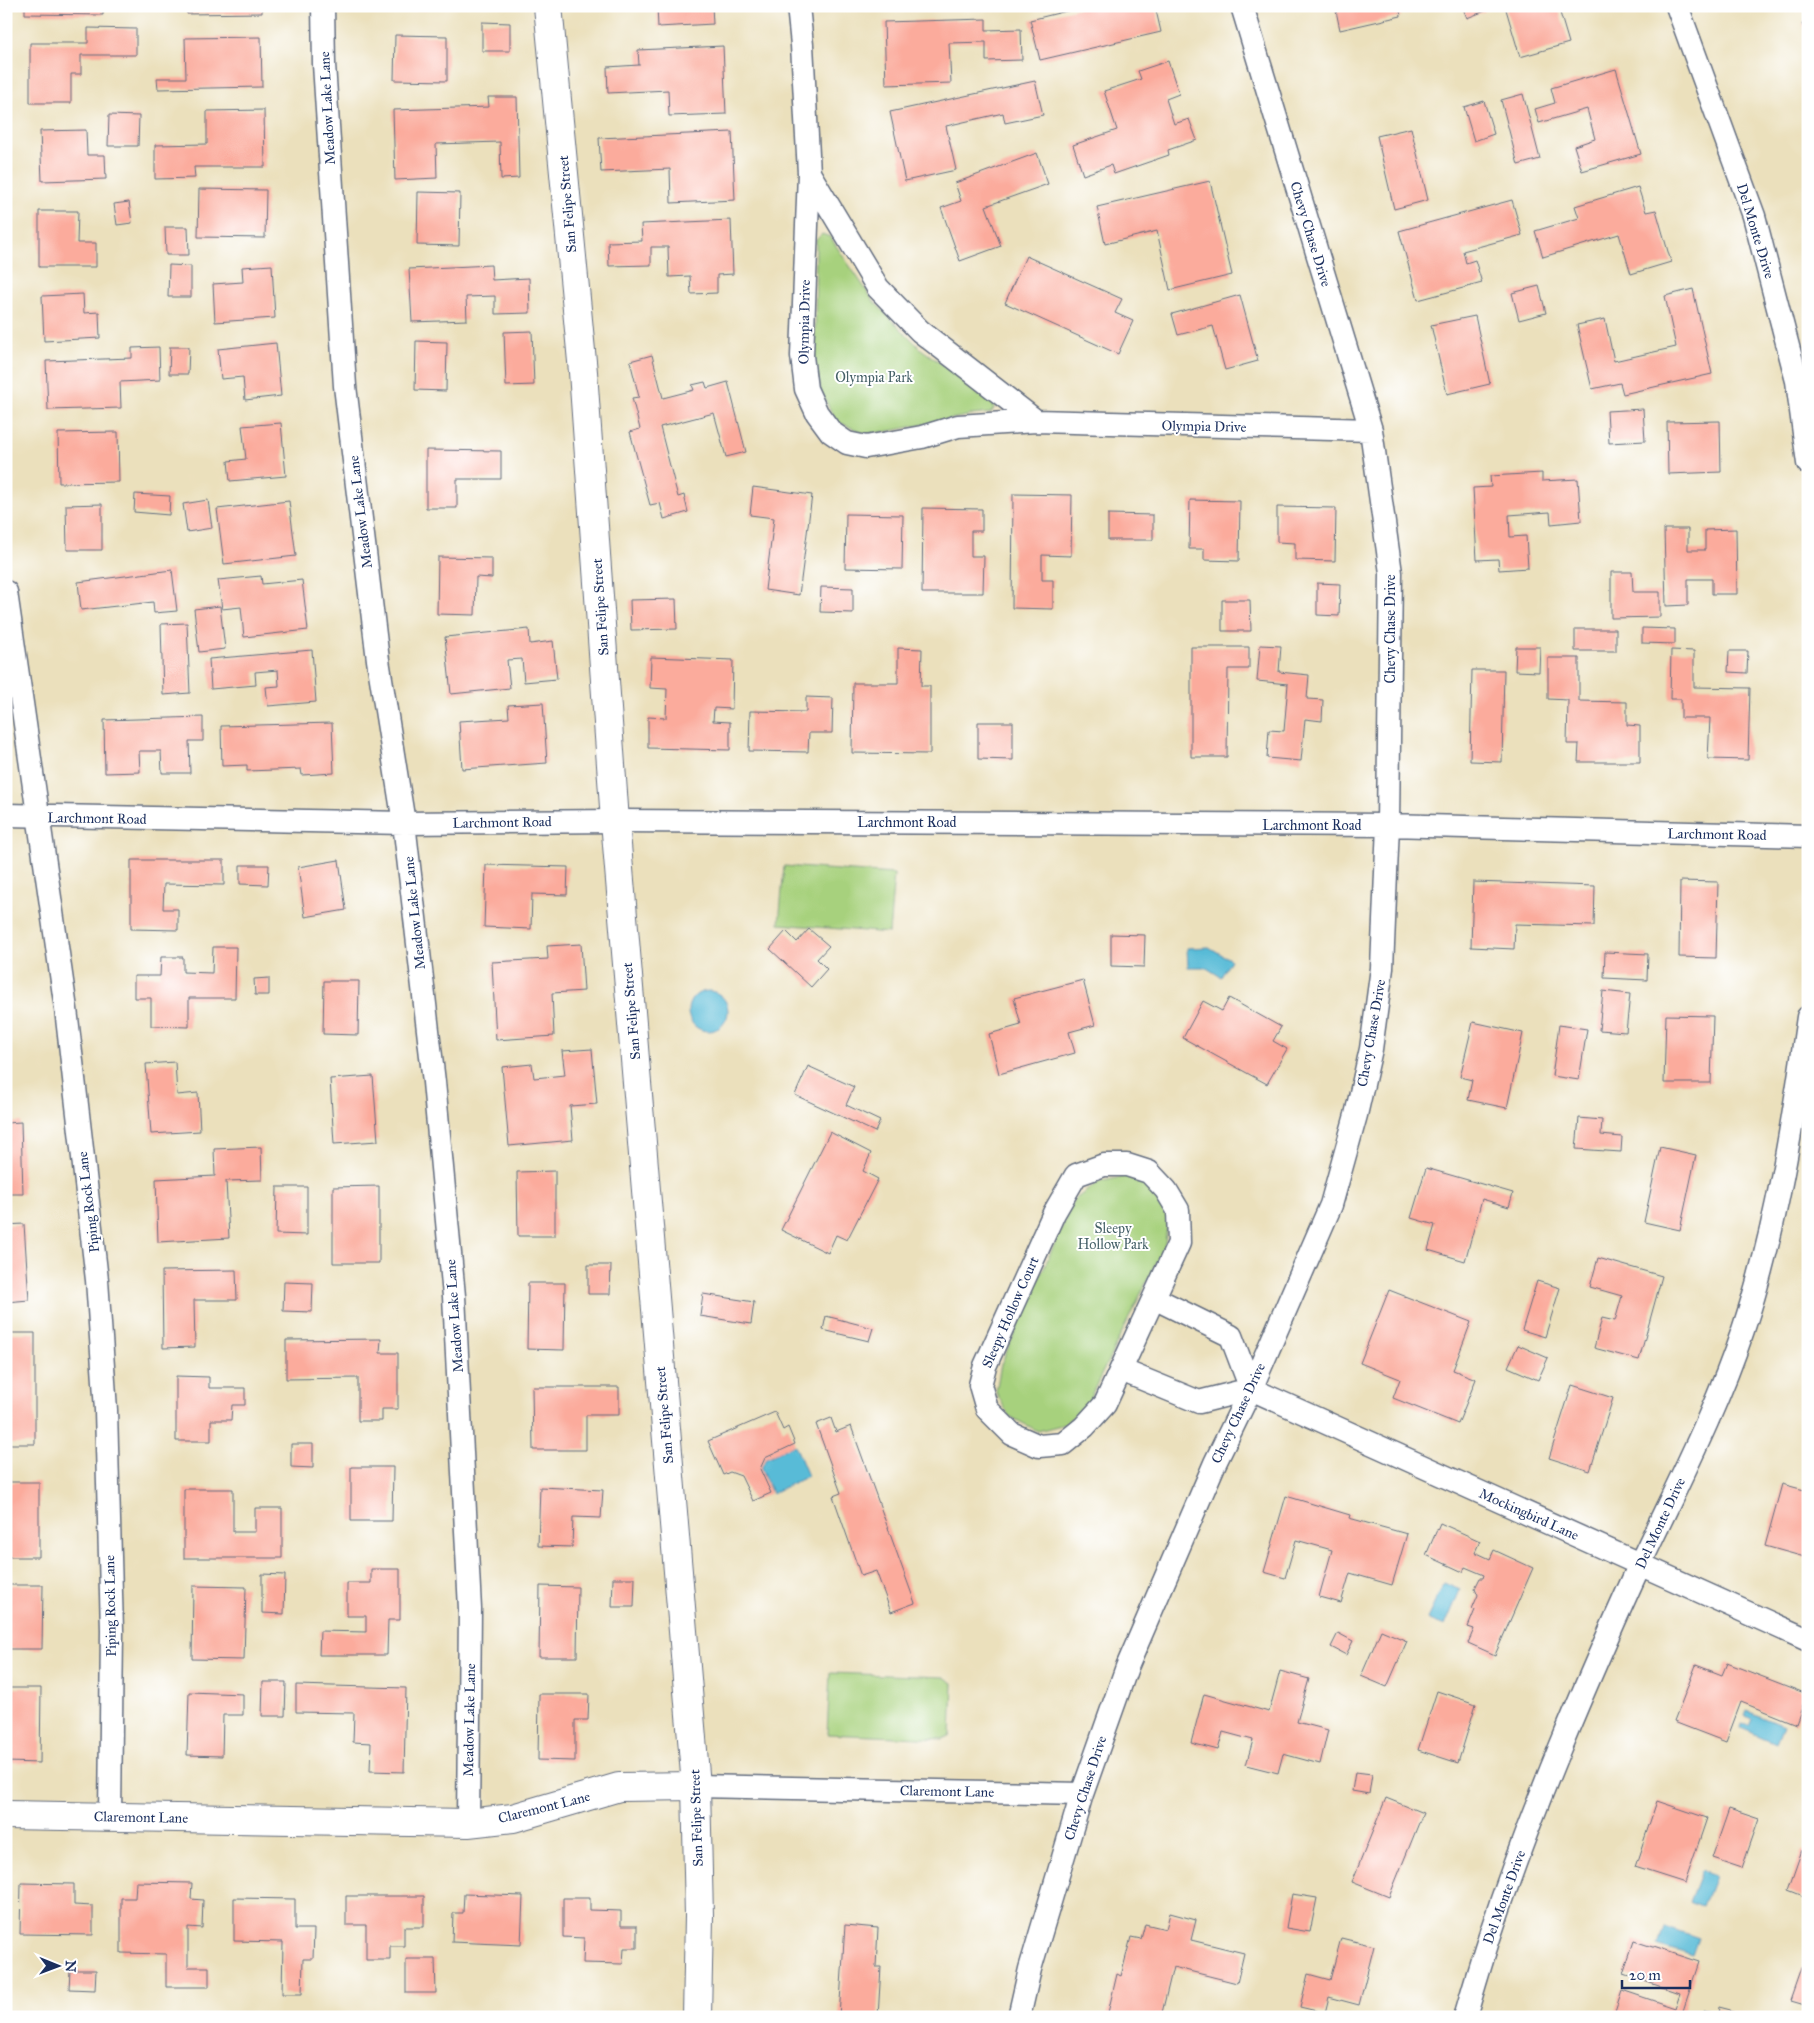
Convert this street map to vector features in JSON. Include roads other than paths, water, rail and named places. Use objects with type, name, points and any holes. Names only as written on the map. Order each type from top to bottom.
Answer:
[{"type":"main road","name":"San Felipe Street","points":[[548,6],[582,372],[615,821],[696,1786],[699,1916],[697,2017]]},
{"type":"main road","name":"Claremont Lane","points":[[6,1815],[468,1822],[513,1818],[619,1787],[696,1786]]},
{"type":"street","name":"Meadow Lake Lane","points":[[324,6],[324,64],[345,386],[378,660],[404,823],[434,1082],[454,1296],[470,1609],[468,1822]]},
{"type":"street","name":"Olympia Drive","points":[[798,6],[809,173],[802,356],[806,389],[817,413],[831,432],[847,443],[866,447],[922,437],[958,426],[1036,421],[1371,430]]},
{"type":"street","name":"Chevy Chase Drive","points":[[1019,2017],[1030,1969],[1082,1794],[1127,1667],[1215,1463],[1251,1388],[1331,1205],[1356,1115],[1371,1049],[1382,968],[1388,825],[1391,573],[1371,430],[1242,6]]},
{"type":"street","name":"Del Monte Drive","points":[[1677,6],[1754,216],[1797,381],[1808,463]]},
{"type":"street","name":"Olympia Drive","points":[[809,173],[878,288],[920,331],[1036,421]]},
{"type":"street","name":"Piping Rock Lane","points":[[6,592],[66,1009],[98,1290],[106,1410],[112,1630],[110,1817]]},
{"type":"street","name":"Larchmont Road","points":[[6,815],[404,823],[615,821],[1388,825],[1808,836]]},
{"type":"street","name":"Del Monte Drive","points":[[1465,2017],[1490,1935],[1559,1750],[1640,1564],[1700,1436],[1743,1329],[1777,1203],[1792,1135],[1808,1017]]},
{"type":"street","name":"Sleepy Hollow Court","points":[[1104,1165],[1127,1165],[1149,1172],[1166,1190],[1178,1210],[1179,1243],[1121,1370],[1106,1404],[1084,1427],[1063,1444],[1039,1446],[1012,1434],[987,1409],[980,1385],[985,1366],[1054,1213],[1076,1175],[1104,1165]]},
{"type":"street","points":[[1121,1370],[1199,1402],[1251,1388],[1231,1336],[1154,1298]]},
{"type":"street","name":"Mockingbird Lane","points":[[1251,1388],[1808,1640]]},
{"type":"street","name":"Claremont Lane","points":[[696,1786],[1082,1794]]},
{"type":"water","points":[[1209,947],[1231,960],[1221,977],[1205,967],[1188,967],[1187,948]]},
{"type":"water","points":[[704,991],[712,991],[719,994],[725,1000],[728,1011],[725,1022],[719,1028],[712,1031],[704,1031],[697,1028],[691,1022],[688,1015],[688,1007],[691,1000],[697,994]]},
{"type":"water","points":[[795,1445],[808,1476],[772,1493],[761,1469],[766,1458]]},
{"type":"water","points":[[1444,1583],[1460,1590],[1445,1626],[1427,1619]]},
{"type":"water","points":[[1747,1711],[1783,1726],[1776,1743],[1741,1728],[1742,1724],[1749,1726],[1752,1719],[1745,1716]]},
{"type":"water","points":[[1701,1871],[1715,1876],[1703,1907],[1689,1902]]},
{"type":"water","points":[[1665,1927],[1699,1939],[1693,1956],[1659,1945]]},
{"type":"park label","name":"Olympia Park","points":[[874,377]]},
{"type":"park label","name":"Sleepy Hollow Park","points":[[1113,1236]]}]
